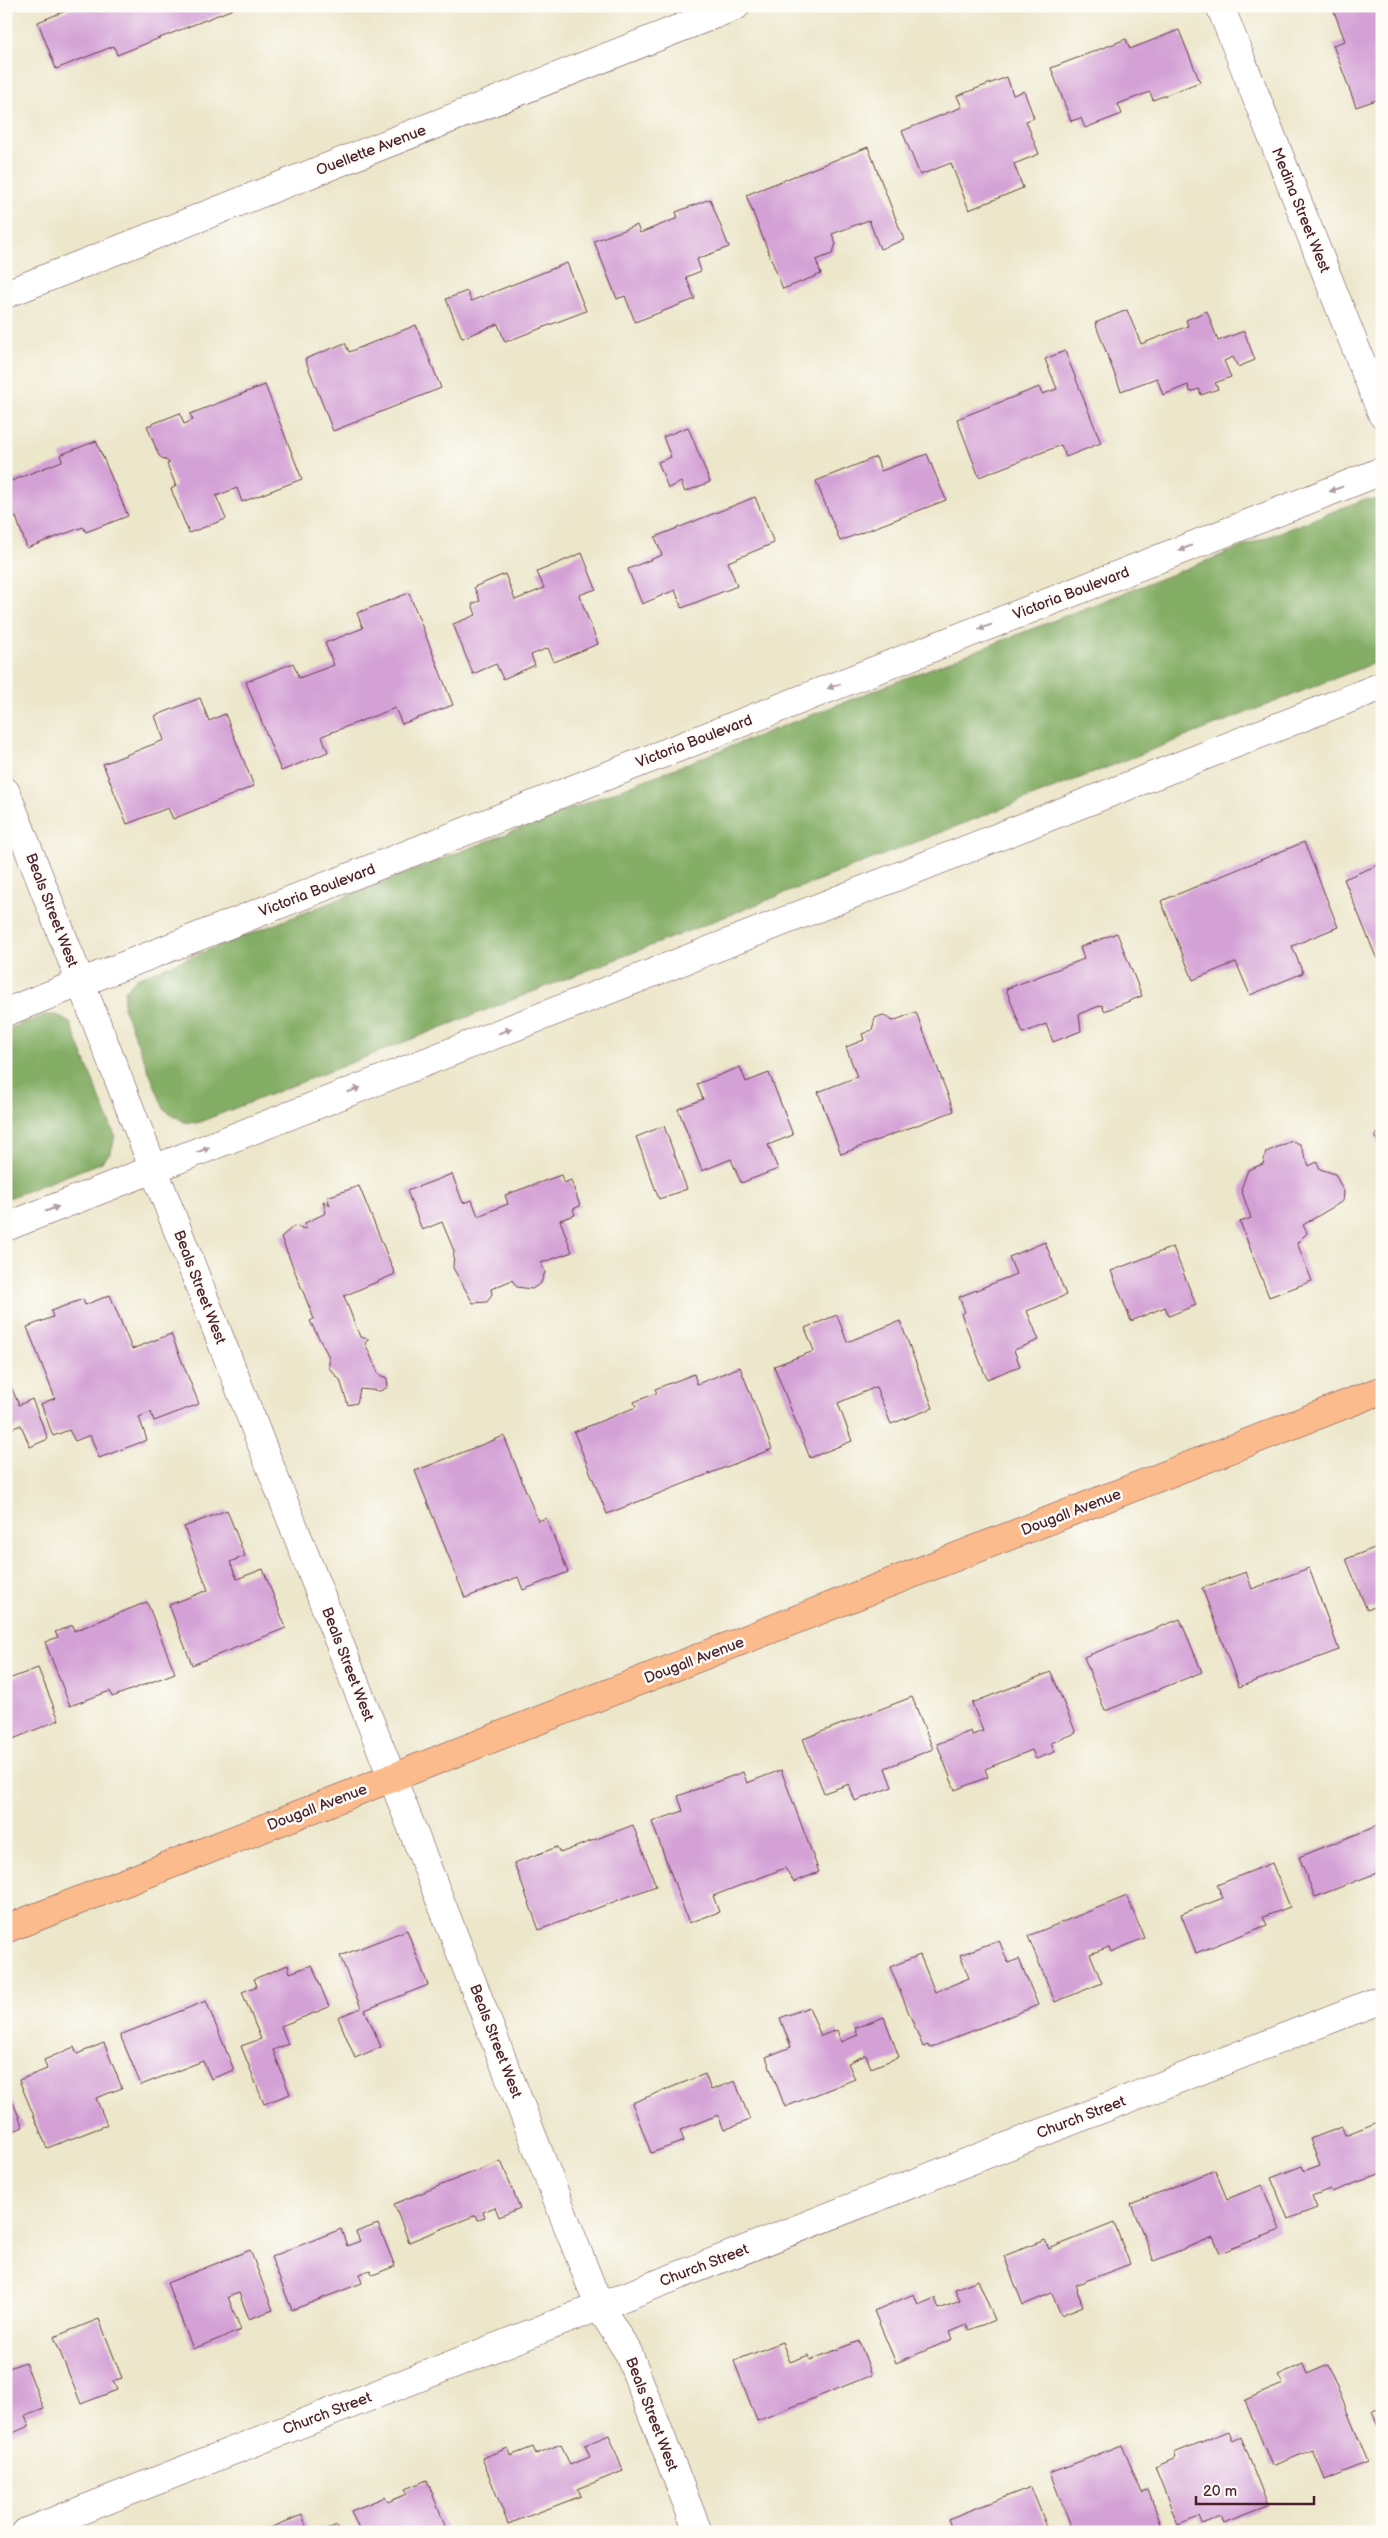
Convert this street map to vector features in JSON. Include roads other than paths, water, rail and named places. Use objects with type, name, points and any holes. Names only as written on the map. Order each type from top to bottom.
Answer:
[{"type":"main road","name":"Dougall Avenue","points":[[6,1929],[1382,1390]]},
{"type":"street","name":"Ouellette Avenue","points":[[6,294],[736,6]]},
{"type":"street","name":"Medina Street West","points":[[1220,6],[1382,414]]},
{"type":"street","name":"Victoria Boulevard","points":[[6,1012],[1382,471]]},
{"type":"street","points":[[6,1227],[1382,686]]},
{"type":"street","name":"Beals Street West","points":[[6,792],[599,2306],[628,2352],[698,2532]]},
{"type":"street","name":"Church Street","points":[[26,2532],[1382,1999]]}]
